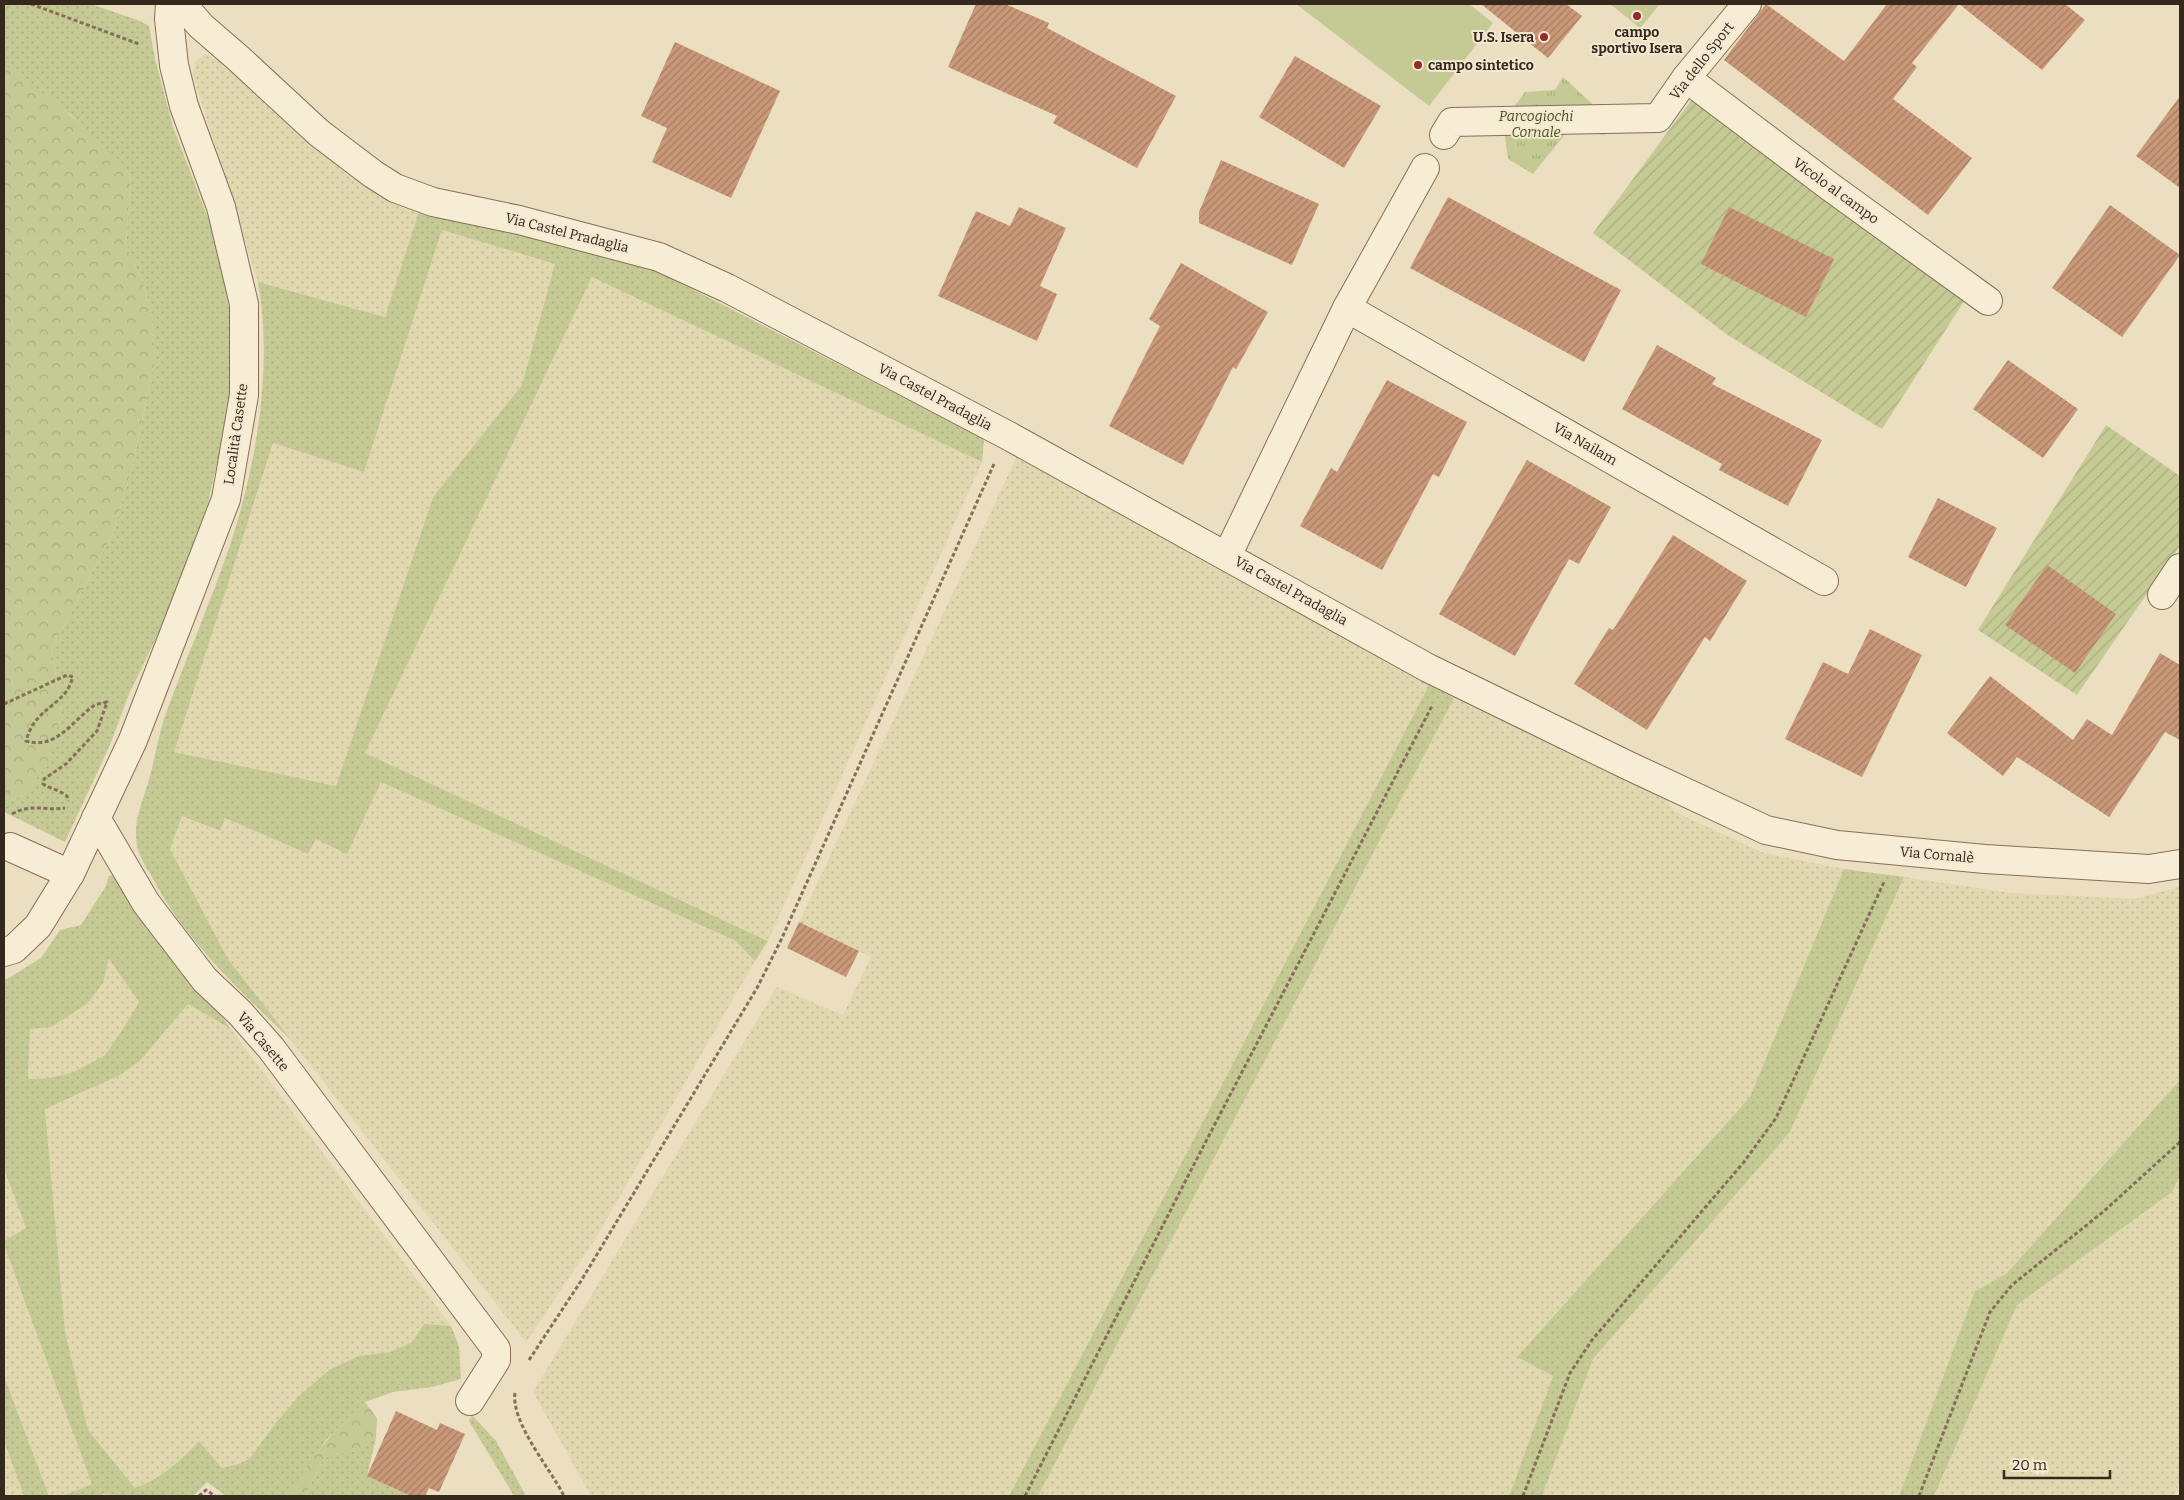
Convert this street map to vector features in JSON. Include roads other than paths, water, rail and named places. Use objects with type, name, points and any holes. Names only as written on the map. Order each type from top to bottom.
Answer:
[{"type":"street","name":"Località Casette","points":[[96,818],[133,740],[226,499],[244,396],[244,304],[221,207],[184,106],[174,65],[169,19],[170,4]]},
{"type":"street","name":"Via Castel Pradaglia","points":[[182,4],[201,26],[320,133],[394,188],[433,202],[519,220],[659,257],[728,288],[1007,435],[1428,668],[1701,800]]},
{"type":"street","name":"Via dello Sport","points":[[1444,135],[1452,122],[1658,118],[1686,78],[1747,4]]},
{"type":"street","name":"Vicolo al campo","points":[[1686,78],[1828,186],[1988,301]]},
{"type":"street","points":[[1227,556],[1347,308],[1425,168]]},
{"type":"street","name":"Via Nailam","points":[[1347,308],[1824,581]]},
{"type":"street","points":[[2162,595],[2180,568]]},
{"type":"street","name":"Via Cornalè","points":[[1701,800],[1766,830],[1837,845],[1975,858],[2140,869],[2180,864]]},
{"type":"street","points":[[4,952],[14,949],[38,926],[70,874],[96,818]]},
{"type":"street","name":"Via Casette","points":[[96,818],[146,903],[205,980],[240,1013],[271,1048],[496,1349],[496,1360],[470,1401]]},
{"type":"street","points":[[10,847],[70,874]]},
{"type":"place","name":"campo sportivo Isera","points":[[1637,16]]},
{"type":"place","name":"U.S. Isera","points":[[1544,37]]},
{"type":"place","name":"campo sintetico","points":[[1418,65]]},
{"type":"park label","name":"Parcogiochi Cornale","points":[[1536,124]]}]
